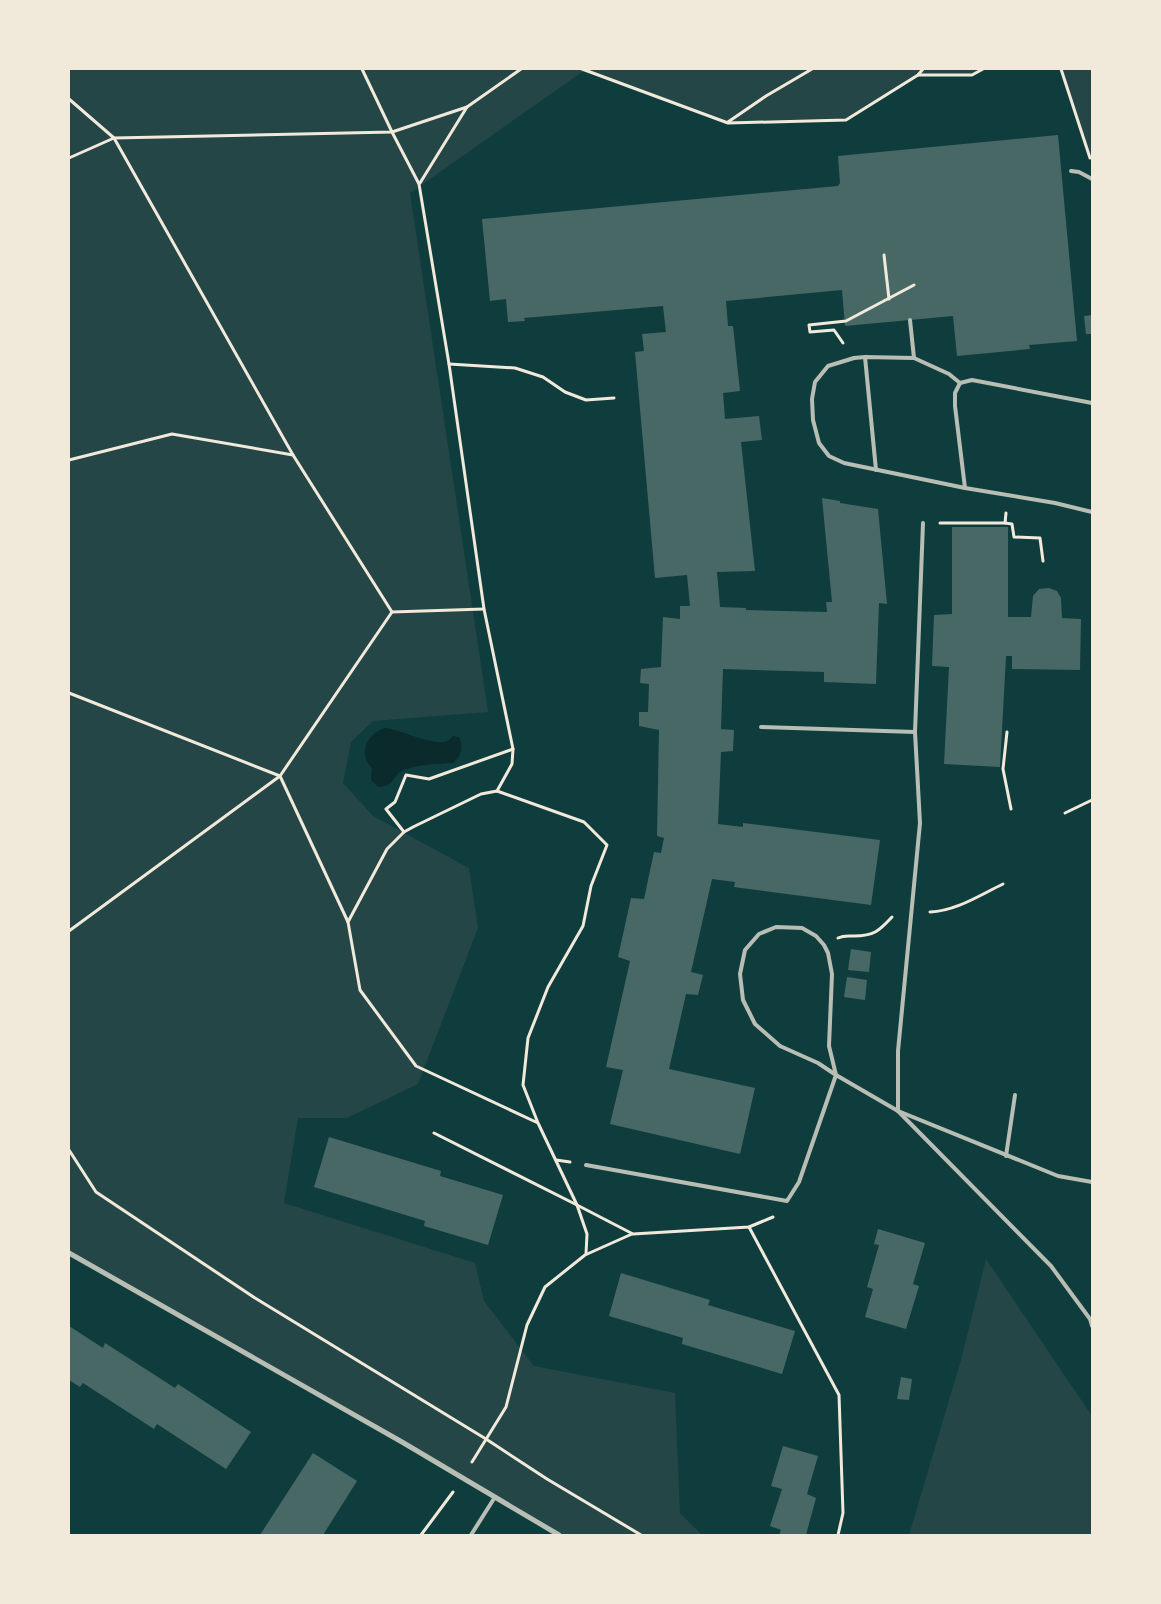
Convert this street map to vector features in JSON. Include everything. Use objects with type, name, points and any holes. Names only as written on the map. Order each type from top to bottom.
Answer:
[{"type":"street","points":[[69,1253],[402,1442],[558,1535]]},
{"type":"lane","points":[[1071,171],[1079,172],[1092,179]]},
{"type":"lane","points":[[910,320],[914,358]]},
{"type":"lane","points":[[865,357],[876,470]]},
{"type":"lane","points":[[960,383],[949,374],[914,358],[854,358],[828,366],[815,382],[812,399],[813,420],[818,443],[829,456],[844,463],[965,488],[1055,503],[1092,512]]},
{"type":"lane","points":[[965,488],[955,406],[955,393],[960,383],[972,380],[1092,403]]},
{"type":"lane","points":[[923,523],[915,732],[920,823],[898,1051],[898,1110],[1051,1266],[1090,1319],[1092,1326]]},
{"type":"lane","points":[[760,727],[915,732]]},
{"type":"lane","points":[[586,1165],[787,1201],[799,1182],[836,1074],[829,1046],[832,974],[824,944],[816,936],[802,928],[776,927],[759,934],[745,950],[740,974],[743,1000],[755,1024],[780,1046],[818,1063],[836,1074],[898,1110],[1058,1176],[1092,1182]]},
{"type":"lane","points":[[1006,1156],[1015,1095]]},
{"type":"lane","points":[[471,1535],[496,1497]]},
{"type":"path","points":[[362,69],[419,184],[449,364],[484,609],[513,749],[512,764],[497,791]]},
{"type":"path","points":[[69,158],[114,138],[392,132],[467,107],[521,69]]},
{"type":"path","points":[[582,69],[728,123],[846,120],[918,76],[923,69]]},
{"type":"path","points":[[728,123],[766,96],[812,69]]},
{"type":"path","points":[[918,76],[972,75],[983,69]]},
{"type":"path","points":[[1061,69],[1092,164]]},
{"type":"path","points":[[69,99],[114,138],[293,455],[392,612]]},
{"type":"path","points":[[419,184],[467,107]]},
{"type":"path","points":[[884,255],[889,299]]},
{"type":"path","points":[[854,358],[834,330],[810,332],[809,325],[846,321],[914,285]]},
{"type":"path","points":[[449,364],[515,368],[543,376],[565,392],[586,400],[614,398]]},
{"type":"path","points":[[69,460],[172,434],[293,455]]},
{"type":"path","points":[[1005,523],[1007,495]]},
{"type":"path","points":[[923,523],[1012,524],[1014,537],[1040,538],[1043,561]]},
{"type":"path","points":[[392,612],[484,609]]},
{"type":"path","points":[[69,931],[280,776],[392,612]]},
{"type":"path","points":[[69,693],[280,776],[348,922],[360,990],[416,1066],[538,1123]]},
{"type":"path","points":[[1007,732],[1004,769],[1011,809]]},
{"type":"path","points":[[404,832],[386,809],[395,802],[406,775],[429,779],[513,749]]},
{"type":"path","points":[[348,922],[387,849],[404,832],[480,794],[497,791],[584,822],[607,845],[591,886],[583,926],[548,987],[528,1038],[523,1085],[538,1123],[577,1205],[587,1234],[586,1255]]},
{"type":"path","points":[[1065,813],[1092,800]]},
{"type":"path","points":[[434,1132],[633,1234]]},
{"type":"path","points":[[69,1150],[96,1192],[255,1298],[486,1439],[547,1480],[641,1535]]},
{"type":"path","points":[[421,1535],[463,1478],[506,1408],[527,1325],[545,1287],[586,1255],[633,1234],[749,1227],[772,1218],[787,1201]]},
{"type":"path","points":[[749,1227],[839,1395],[843,1513],[838,1535]]},
{"type":"shaded area","points":[[69,69],[983,69],[972,75],[918,75],[846,120],[728,123],[585,70],[410,193],[488,712],[373,721],[351,742],[343,783],[373,816],[469,868],[478,928],[418,1084],[347,1118],[298,1118],[284,1203],[475,1263],[484,1301],[534,1366],[675,1393],[680,1513],[702,1535],[559,1535],[69,1253]]},
{"type":"shaded area","points":[[1061,69],[1092,69],[1092,160],[1088,152]]},
{"type":"shaded area","points":[[385,728],[434,742],[447,741],[453,736],[459,737],[461,752],[453,763],[409,768],[400,772],[388,785],[378,787],[371,780],[372,768],[365,756],[365,750],[369,739]]},
{"type":"shaded area","points":[[986,1259],[1092,1416],[1092,1535],[909,1535],[961,1360]]},
{"type":"building","points":[[1058,135],[1077,341],[1029,345],[1030,349],[957,356],[953,316],[845,326],[842,290],[726,301],[728,326],[733,326],[740,391],[723,393],[725,419],[759,416],[762,440],[741,442],[755,571],[717,572],[720,607],[746,608],[746,610],[827,612],[826,602],[832,602],[822,498],[878,509],[887,604],[879,603],[876,684],[824,682],[824,672],[723,669],[721,729],[734,730],[733,751],[721,752],[718,824],[743,827],[743,823],[880,840],[871,905],[734,887],[735,882],[712,879],[691,972],[703,975],[698,995],[686,994],[669,1069],[755,1088],[740,1154],[610,1124],[623,1070],[606,1067],[630,961],[618,957],[631,898],[644,899],[654,852],[661,853],[664,838],[657,836],[659,730],[639,726],[639,712],[648,712],[649,684],[640,683],[641,669],[661,667],[663,617],[680,619],[680,606],[690,606],[687,575],[655,578],[635,352],[644,351],[642,334],[666,332],[663,306],[524,318],[525,321],[508,322],[506,299],[490,301],[482,219],[838,186],[840,183],[838,156]]},
{"type":"building","points":[[1092,315],[1092,334],[1086,334],[1084,316]]},
{"type":"building","points":[[952,527],[1008,527],[1008,617],[1031,617],[1033,596],[1039,589],[1049,588],[1057,591],[1061,598],[1062,618],[1081,619],[1080,670],[1012,669],[1012,656],[1006,656],[1000,767],[944,764],[949,667],[932,666],[934,615],[952,614]]},
{"type":"building","points":[[851,949],[871,952],[869,972],[848,970]]},
{"type":"building","points":[[847,977],[867,980],[865,1000],[844,997]]},
{"type":"building","points":[[329,1137],[441,1171],[440,1176],[503,1195],[488,1245],[424,1226],[425,1221],[314,1187]]},
{"type":"building","points":[[878,1229],[925,1243],[913,1284],[919,1286],[906,1329],[865,1317],[873,1289],[867,1287],[879,1245],[874,1244]]},
{"type":"building","points":[[621,1273],[710,1300],[708,1305],[795,1331],[782,1374],[682,1344],[683,1338],[609,1316]]},
{"type":"building","points":[[69,1326],[103,1348],[105,1343],[175,1388],[178,1384],[251,1432],[226,1469],[157,1424],[154,1429],[83,1383],[80,1387],[69,1380]]},
{"type":"building","points":[[901,1377],[912,1379],[909,1400],[897,1399]]},
{"type":"building","points":[[783,1446],[818,1456],[807,1494],[816,1498],[806,1535],[779,1535],[781,1530],[770,1526],[782,1489],[771,1486]]},
{"type":"building","points":[[313,1453],[357,1481],[323,1535],[260,1535]]}]
